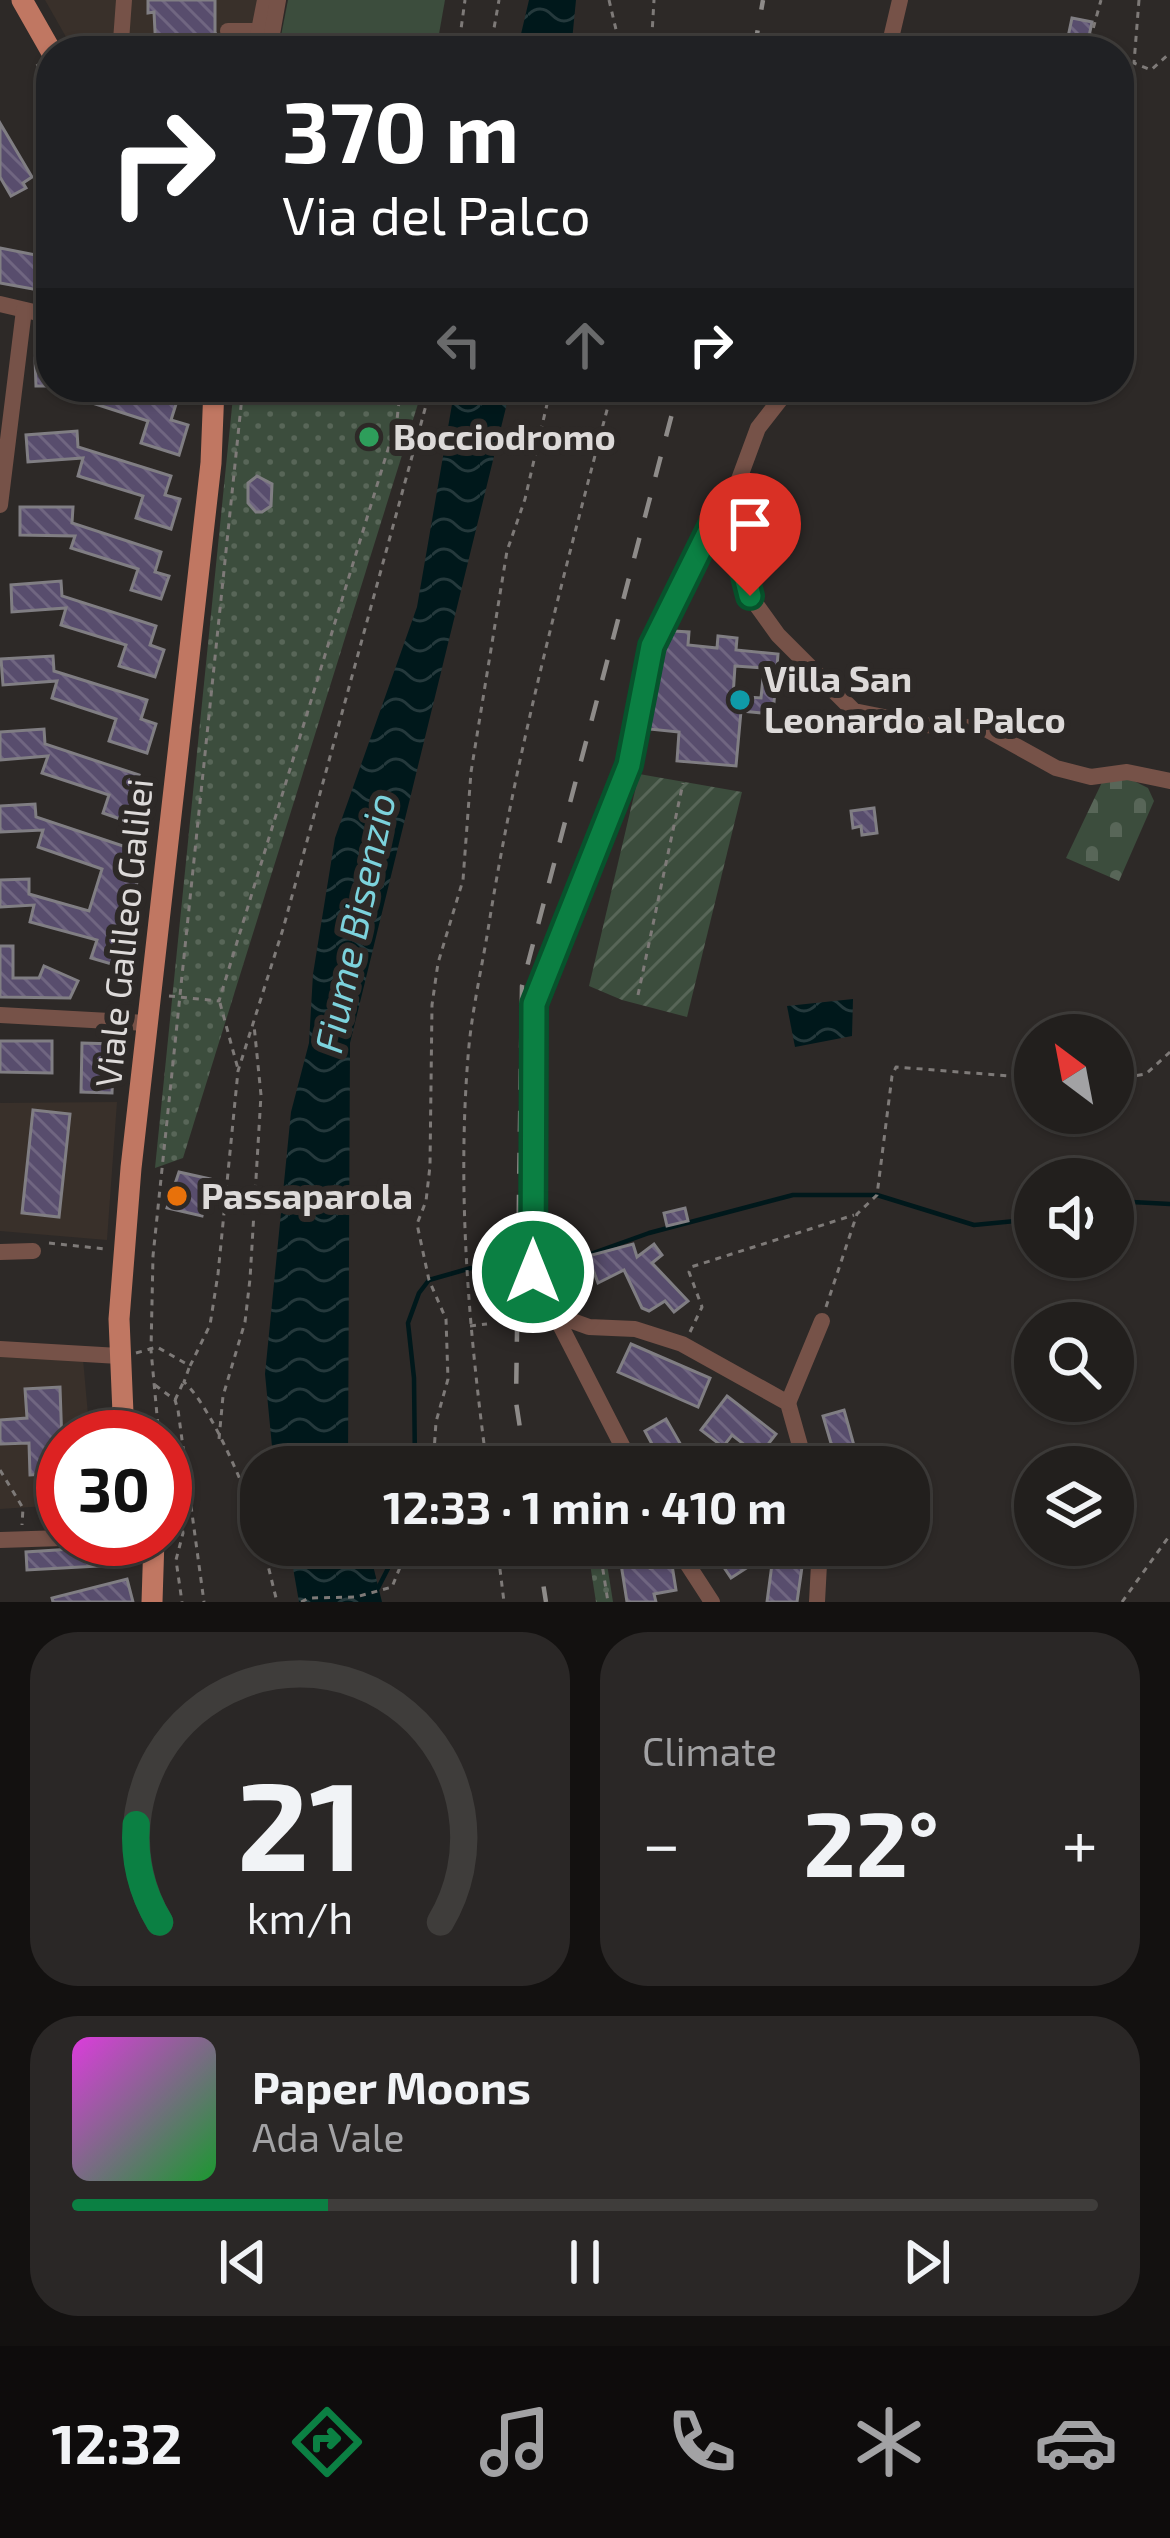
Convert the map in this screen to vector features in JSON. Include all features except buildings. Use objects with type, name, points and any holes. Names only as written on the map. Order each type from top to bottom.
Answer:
[{"type":"main road","points":[[22,0],[42,36]]},
{"type":"main road","name":"Viale Galileo Galilei","points":[[204,402],[212,436]]},
{"type":"main road","name":"Viale Galileo Galilei","points":[[122,1410],[119,1356],[128,1209],[213,402]]},
{"type":"main road","points":[[145,1566],[150,1602]]},
{"type":"street","points":[[121,36],[124,0]]},
{"type":"street","points":[[257,36],[265,0]]},
{"type":"street","points":[[272,36],[278,0]]},
{"type":"street","points":[[892,36],[900,0]]},
{"type":"street","points":[[228,31],[258,31]]},
{"type":"street","points":[[0,304],[36,313]]},
{"type":"street","points":[[0,505],[24,310]]},
{"type":"street","points":[[622,1446],[533,1272],[534,1004],[629,765],[652,646],[711,527],[728,509],[758,428],[778,402]]},
{"type":"street","points":[[728,509],[750,596],[778,635],[854,711],[924,724],[984,728],[1056,769],[1090,777],[1127,772],[1170,782]]},
{"type":"street","points":[[0,1015],[146,1023]]},
{"type":"street","points":[[0,1252],[37,1247]]},
{"type":"street","points":[[553,1314],[589,1328],[635,1329],[682,1344],[788,1403]]},
{"type":"street","points":[[800,1446],[788,1403],[822,1321]]},
{"type":"street","points":[[569,1339],[589,1328]]},
{"type":"street","points":[[0,1349],[119,1356]]},
{"type":"street","points":[[0,1540],[36,1539]]},
{"type":"street","points":[[689,1566],[712,1602]]},
{"type":"street","points":[[817,1602],[819,1566]]},
{"type":"path","points":[[460,36],[465,0]]},
{"type":"path","points":[[493,36],[499,0]]},
{"type":"path","points":[[609,0],[618,36]]},
{"type":"path","points":[[652,36],[654,0]]},
{"type":"path","points":[[1091,36],[1101,0]]},
{"type":"path","points":[[1139,0],[1135,63],[1151,70],[1170,53]]},
{"type":"path","points":[[156,1410],[151,1350],[153,1256],[241,402]]},
{"type":"path","points":[[238,1071],[220,1001],[400,402]]},
{"type":"path","points":[[175,1400],[210,1325],[238,1071],[284,929],[427,402]]},
{"type":"path","points":[[434,1446],[448,1379],[446,1318],[429,1280],[417,1224],[426,1201],[430,1166],[432,1005],[438,963],[463,880],[471,772],[507,551],[525,499],[548,402]]},
{"type":"path","points":[[484,1446],[468,1326],[465,1259],[468,1055],[503,836],[564,566],[609,402]]},
{"type":"path","points":[[638,995],[683,783]]},
{"type":"path","points":[[149,995],[220,1001]]},
{"type":"path","points":[[219,1438],[223,1396],[245,1322],[250,1279],[260,1095],[254,1022]]},
{"type":"path","points":[[1134,1076],[1147,1074],[1170,1052]]},
{"type":"path","points":[[682,1344],[702,1307],[691,1267],[857,1214],[877,1195],[896,1067],[1014,1076]]},
{"type":"path","points":[[822,1321],[857,1214]]},
{"type":"path","points":[[37,1247],[106,1249]]},
{"type":"path","points":[[468,1326],[488,1324]]},
{"type":"path","points":[[151,1350],[157,1347],[190,1366]]},
{"type":"path","points":[[184,1382],[240,1482]]},
{"type":"path","points":[[154,1384],[175,1400],[178,1410]]},
{"type":"path","points":[[0,1469],[22,1508],[21,1539]]},
{"type":"path","points":[[192,1524],[204,1602]]},
{"type":"path","points":[[1122,1602],[1170,1535]]},
{"type":"path","points":[[177,1566],[182,1602]]},
{"type":"path","points":[[268,1566],[277,1602]]},
{"type":"path","points":[[301,1602],[356,1597],[392,1587],[400,1566]]},
{"type":"path","points":[[500,1566],[504,1602]]},
{"type":"path","points":[[602,1566],[608,1602]]},
{"type":"shaded area","points":[[45,0],[282,0],[274,36],[65,36]]},
{"type":"shaded area","points":[[117,1102],[107,1240],[0,1231],[0,1103]]},
{"type":"shaded area","points":[[0,1355],[83,1359],[88,1410],[36,1410],[36,1507],[0,1509]]},
{"type":"green space","points":[[288,0],[445,0],[439,36],[281,36]]},
{"type":"green space","points":[[232,402],[419,402],[183,1158],[155,1168]]},
{"type":"green space","points":[[639,774],[742,792],[687,1017],[589,986]]},
{"type":"green space","points":[[1126,777],[1148,788],[1154,801],[1119,881],[1066,858],[1104,778]]},
{"type":"green space","points":[[590,1566],[607,1566],[613,1602],[596,1602]]},
{"type":"water","points":[[529,0],[576,0],[572,36],[521,36]]},
{"type":"water","name":"Fiume Bisenzio","points":[[452,402],[507,402],[350,1043],[348,1446],[272,1446],[265,1374],[291,1112],[309,1043],[313,974],[335,838],[417,607]]},
{"type":"water","points":[[853,999],[852,1036],[795,1047],[787,1006]]},
{"type":"water","points":[[293,1566],[373,1566],[382,1602],[299,1602]]},
{"type":"waterway","points":[[543,1271],[649,1233],[793,1195],[877,1195],[974,1225],[1014,1221]]},
{"type":"waterway","points":[[1134,1202],[1170,1204]]},
{"type":"waterway","points":[[512,1268],[519,1267]]},
{"type":"waterway","points":[[415,1446],[408,1323],[429,1280],[471,1268]]},
{"type":"waterway","points":[[378,1588],[389,1566]]},
{"type":"railway","points":[[757,36],[763,0]]},
{"type":"railway","points":[[523,1446],[516,1402],[522,986],[675,402]]},
{"type":"railway","points":[[540,1566],[546,1602]]},
{"type":"place","name":"Bocciodromo","points":[[369,437]]},
{"type":"place","name":"Villa San Leonardo al Palco","points":[[740,700]]},
{"type":"place","name":"Passaparola","points":[[177,1196]]},
{"type":"route","points":[[533,1272],[534,1004],[629,765],[652,646],[711,527],[728,509],[750,596]]}]
